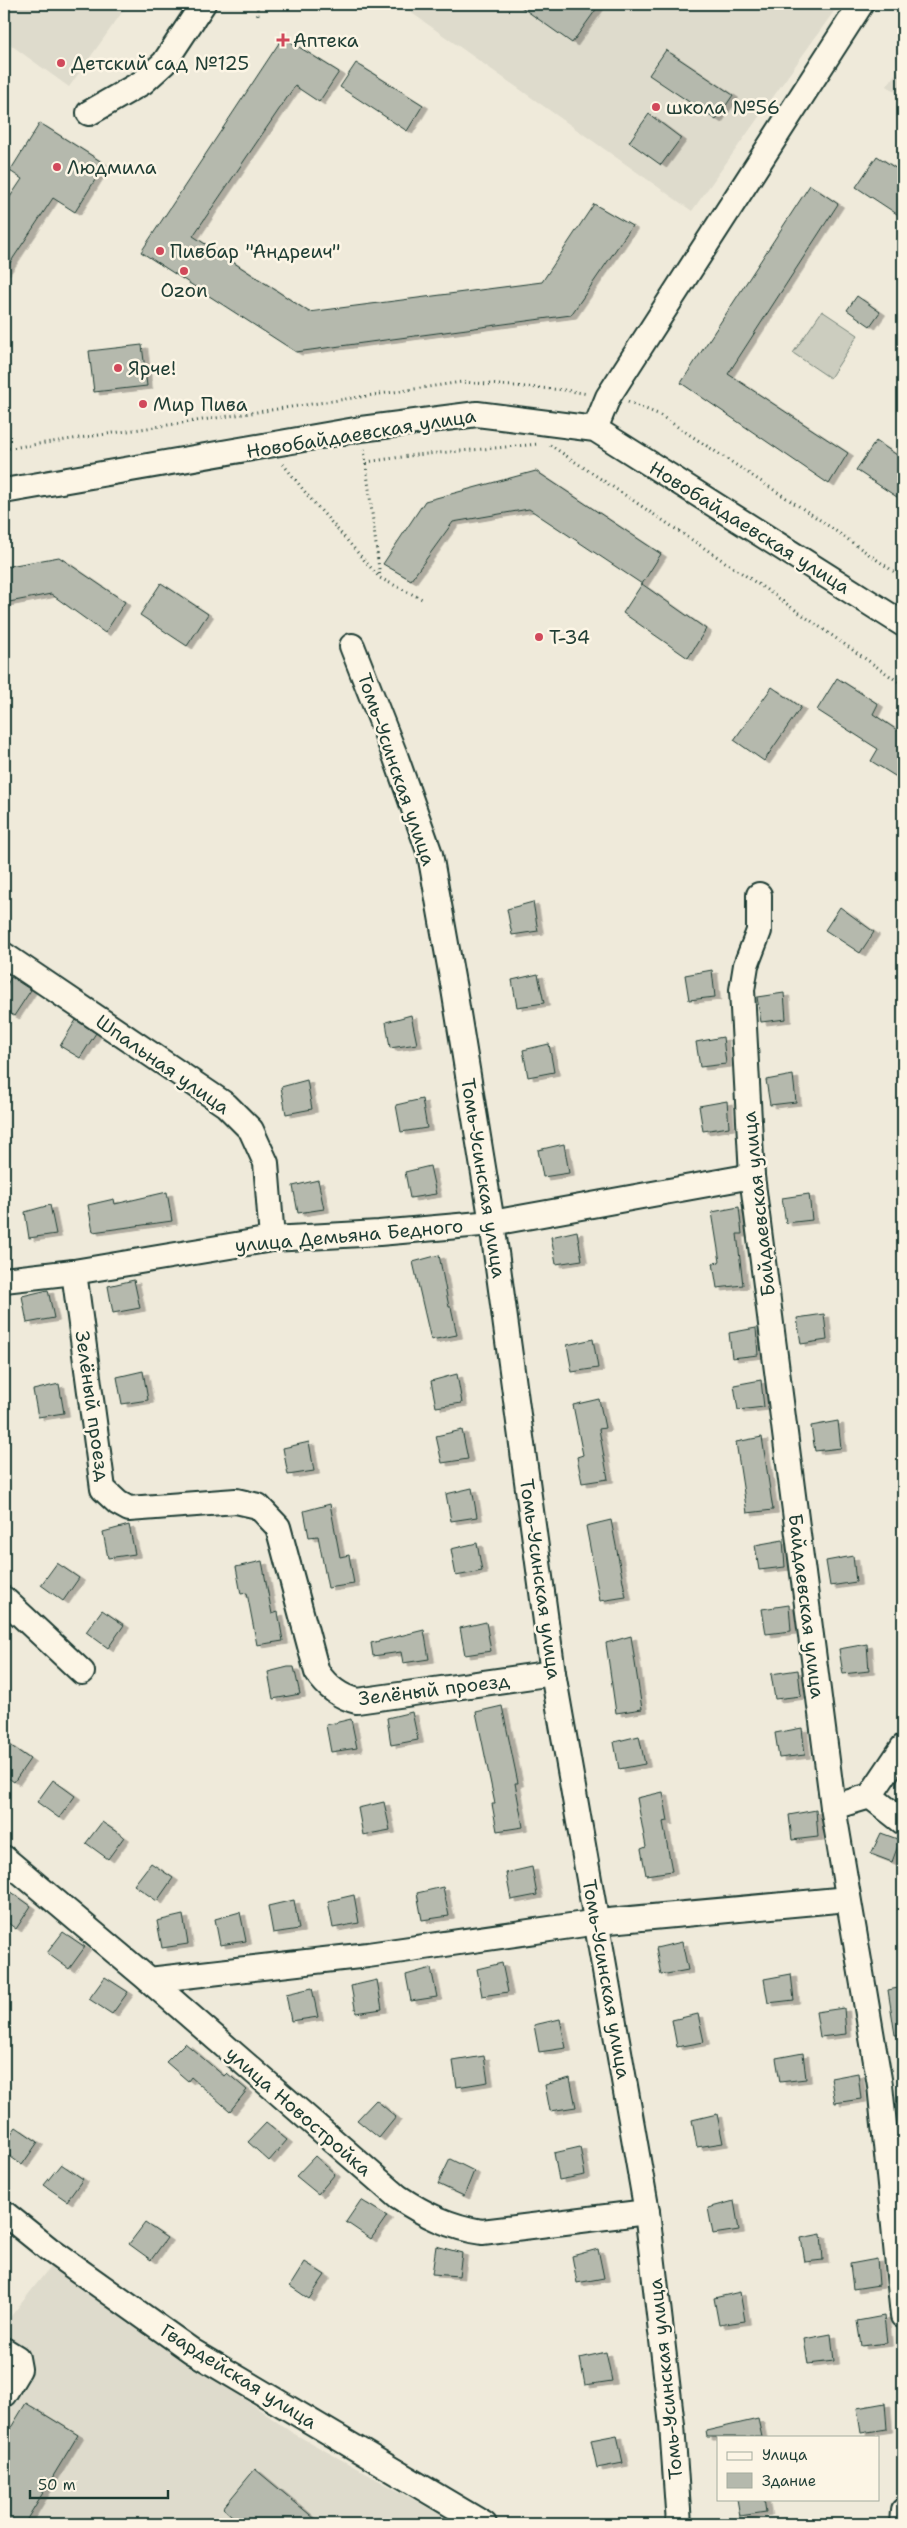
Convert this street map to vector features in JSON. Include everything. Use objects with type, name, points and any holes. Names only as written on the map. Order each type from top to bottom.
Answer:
[{"type":"street","points":[[89,113],[143,82],[164,63],[203,4]]},
{"type":"street","points":[[595,429],[608,397],[861,4]]},
{"type":"street","name":"Новобайдаевская улица","points":[[4,490],[361,429],[477,414],[595,429],[903,624]]},
{"type":"street","name":"Томь-Усинская улица","points":[[352,646],[396,758],[430,854],[454,989],[492,1222],[553,1673],[598,1922],[647,2212],[672,2425],[679,2524]]},
{"type":"street","name":"Байдаевская улица","points":[[759,895],[759,931],[746,965],[742,990],[752,1176],[833,1807],[880,2085],[901,2265],[903,2316]]},
{"type":"street","name":"Шпальная улица","points":[[4,955],[226,1105],[251,1130],[266,1163],[272,1238]]},
{"type":"street","name":"улица Демьяна Бедного","points":[[4,1280],[74,1272],[272,1238],[379,1233],[492,1222],[752,1176]]},
{"type":"street","name":"Зелёный проезд","points":[[74,1272],[103,1489],[118,1503],[129,1509],[236,1501],[258,1506],[278,1526],[317,1672],[325,1684],[346,1698],[357,1701],[553,1673]]},
{"type":"street","points":[[4,1599],[82,1672]]},
{"type":"street","points":[[833,1807],[870,1796],[903,1747]]},
{"type":"street","points":[[870,1796],[903,1822]]},
{"type":"street","name":"улица Новостройка","points":[[4,1858],[149,1980],[398,2197],[439,2221],[459,2229],[482,2232],[647,2212]]},
{"type":"street","points":[[149,1980],[359,1956],[598,1922],[848,1899]]},
{"type":"street","name":"Гвардейская улица","points":[[4,2213],[50,2250],[192,2351],[484,2524]]},
{"type":"street","points":[[4,2350],[17,2358],[19,2370],[4,2394]]},
{"type":"street","points":[[902,2524],[903,2511]]},
{"type":"path","points":[[257,4],[258,15]]},
{"type":"path","points":[[358,398],[380,578]]},
{"type":"path","points":[[366,462],[416,455],[548,444],[761,586],[903,685]]},
{"type":"path","points":[[269,446],[309,497],[380,578],[424,600]]},
{"type":"shaded area","name":"Детский сад №125","points":[[4,4],[128,4],[69,87],[4,40]]},
{"type":"shaded area","name":"школа №56","points":[[399,4],[839,4],[692,211]]},
{"type":"shaded area","points":[[903,63],[903,97],[887,86]]},
{"type":"shaded area","points":[[822,311],[858,335],[830,378],[793,353]]},
{"type":"shaded area","points":[[54,2262],[291,2432],[458,2524],[4,2524],[4,2397],[25,2364],[4,2347],[4,2325]]},
{"type":"building","points":[[517,4],[600,4],[572,43]]},
{"type":"building","points":[[283,37],[339,72],[319,102],[295,86],[193,236],[309,312],[542,282],[594,204],[632,226],[571,315],[296,352],[141,252]]},
{"type":"building","points":[[666,50],[733,95],[716,120],[649,75]]},
{"type":"building","points":[[356,63],[423,105],[407,131],[340,87]]},
{"type":"building","points":[[649,114],[681,138],[661,165],[629,142]]},
{"type":"building","name":"Людмила","points":[[40,123],[105,164],[75,212],[53,198],[4,272],[4,206],[22,179],[10,171]]},
{"type":"building","points":[[877,156],[903,173],[903,218],[856,187]]},
{"type":"building","points":[[810,185],[838,204],[728,374],[848,453],[829,484],[681,383]]},
{"type":"building","points":[[857,296],[880,312],[870,326],[847,310]]},
{"type":"building","name":"Ярче!","points":[[142,345],[147,386],[94,392],[89,351]]},
{"type":"building","points":[[876,441],[903,459],[903,501],[856,470]]},
{"type":"building","points":[[536,471],[661,554],[642,584],[529,509],[453,522],[411,580],[383,564],[425,501]]},
{"type":"building","points":[[59,557],[125,602],[105,633],[51,594],[4,603],[4,567]]},
{"type":"building","points":[[161,583],[208,614],[187,646],[140,615]]},
{"type":"building","points":[[642,584],[706,629],[688,658],[623,613]]},
{"type":"building","points":[[837,678],[878,704],[873,714],[903,734],[903,781],[871,761],[878,749],[817,710]]},
{"type":"building","points":[[772,687],[801,707],[764,761],[734,740]]},
{"type":"building","points":[[533,902],[538,931],[512,935],[507,909]]},
{"type":"building","points":[[840,907],[874,932],[860,953],[825,930]]},
{"type":"building","points":[[712,970],[715,997],[689,1000],[685,975]]},
{"type":"building","points":[[538,974],[544,1003],[517,1007],[512,980]]},
{"type":"building","points":[[11,977],[31,990],[14,1016],[4,1010],[4,990]]},
{"type":"building","points":[[784,993],[786,1019],[761,1022],[757,997]]},
{"type":"building","points":[[411,1015],[417,1044],[390,1048],[386,1022]]},
{"type":"building","points":[[76,1020],[96,1033],[80,1058],[60,1046]]},
{"type":"building","points":[[723,1037],[726,1064],[700,1067],[696,1042]]},
{"type":"building","points":[[549,1044],[554,1072],[528,1077],[523,1050]]},
{"type":"building","points":[[793,1075],[796,1102],[770,1105],[766,1080]]},
{"type":"building","points":[[307,1080],[312,1109],[286,1114],[281,1087]]},
{"type":"building","points":[[422,1099],[427,1128],[401,1132],[396,1105]]},
{"type":"building","points":[[727,1101],[729,1127],[703,1131],[699,1106]]},
{"type":"building","points":[[564,1144],[569,1173],[543,1177],[538,1150]]},
{"type":"building","points":[[430,1166],[436,1194],[410,1198],[405,1172]]},
{"type":"building","points":[[318,1180],[324,1209],[298,1213],[293,1186]]},
{"type":"building","points":[[167,1192],[172,1221],[93,1232],[88,1205],[114,1199],[115,1204]]},
{"type":"building","points":[[809,1194],[812,1220],[786,1223],[782,1198]]},
{"type":"building","points":[[50,1205],[56,1234],[29,1238],[25,1212]]},
{"type":"building","points":[[739,1207],[742,1234],[737,1234],[743,1285],[717,1288],[713,1263],[720,1262],[712,1212]]},
{"type":"building","points":[[577,1231],[582,1260],[556,1264],[551,1237]]},
{"type":"building","points":[[439,1255],[449,1307],[451,1307],[457,1335],[431,1340],[413,1262]]},
{"type":"building","points":[[134,1280],[140,1308],[113,1313],[108,1286]]},
{"type":"building","points":[[48,1290],[54,1318],[27,1323],[22,1296]]},
{"type":"building","points":[[824,1314],[827,1340],[801,1344],[797,1318]]},
{"type":"building","points":[[756,1328],[758,1355],[732,1358],[729,1333]]},
{"type":"building","points":[[593,1339],[598,1368],[572,1372],[567,1345]]},
{"type":"building","points":[[143,1371],[148,1400],[122,1404],[117,1377]]},
{"type":"building","points":[[457,1374],[462,1403],[436,1407],[431,1381]]},
{"type":"building","points":[[761,1380],[764,1407],[738,1410],[734,1385]]},
{"type":"building","points":[[59,1384],[64,1413],[38,1417],[33,1390]]},
{"type":"building","points":[[599,1399],[605,1428],[599,1429],[608,1479],[582,1483],[577,1457],[583,1455],[573,1405]]},
{"type":"building","points":[[838,1421],[841,1448],[815,1451],[811,1426]]},
{"type":"building","points":[[462,1430],[468,1459],[442,1463],[436,1436]]},
{"type":"building","points":[[762,1437],[773,1510],[747,1513],[736,1442]]},
{"type":"building","points":[[309,1442],[314,1471],[288,1475],[283,1448]]},
{"type":"building","points":[[472,1488],[477,1517],[451,1521],[446,1494]]},
{"type":"building","points":[[330,1504],[340,1557],[349,1555],[354,1584],[328,1588],[318,1536],[309,1537],[304,1511]]},
{"type":"building","points":[[611,1520],[626,1597],[600,1601],[586,1526]]},
{"type":"building","points":[[129,1525],[135,1554],[108,1558],[103,1532]]},
{"type":"building","points":[[783,1540],[785,1567],[759,1570],[755,1545]]},
{"type":"building","points":[[477,1543],[482,1571],[456,1576],[451,1549]]},
{"type":"building","points":[[853,1556],[856,1582],[830,1586],[826,1561]]},
{"type":"building","points":[[262,1561],[272,1614],[278,1612],[283,1641],[257,1645],[247,1593],[241,1594],[236,1567]]},
{"type":"building","points":[[57,1563],[79,1578],[63,1601],[41,1585]]},
{"type":"building","points":[[789,1605],[791,1631],[766,1634],[762,1609]]},
{"type":"building","points":[[102,1610],[124,1625],[108,1648],[86,1632]]},
{"type":"building","points":[[486,1622],[491,1651],[465,1655],[460,1628]]},
{"type":"building","points":[[424,1630],[429,1659],[403,1663],[401,1652],[373,1656],[371,1643]]},
{"type":"building","points":[[631,1636],[642,1709],[616,1713],[606,1643]]},
{"type":"building","points":[[867,1644],[869,1671],[843,1674],[839,1649]]},
{"type":"building","points":[[294,1667],[300,1694],[273,1699],[268,1672]]},
{"type":"building","points":[[798,1670],[801,1696],[775,1699],[771,1674]]},
{"type":"building","points":[[502,1706],[518,1783],[515,1783],[523,1827],[497,1831],[492,1804],[495,1804],[476,1712]]},
{"type":"building","points":[[412,1712],[418,1740],[391,1745],[387,1718]]},
{"type":"building","points":[[351,1719],[357,1748],[331,1752],[326,1725]]},
{"type":"building","points":[[802,1728],[805,1755],[779,1758],[775,1733]]},
{"type":"building","points":[[639,1736],[645,1764],[619,1769],[614,1742]]},
{"type":"building","points":[[4,1741],[30,1759],[14,1782],[4,1775]]},
{"type":"building","points":[[53,1780],[75,1796],[59,1818],[37,1802]]},
{"type":"building","points":[[663,1792],[668,1821],[663,1822],[672,1871],[646,1875],[641,1849],[646,1847],[637,1798]]},
{"type":"building","points":[[384,1802],[390,1830],[363,1835],[358,1808]]},
{"type":"building","points":[[816,1810],[818,1837],[792,1840],[789,1815]]},
{"type":"building","points":[[102,1822],[124,1837],[108,1859],[86,1843]]},
{"type":"building","points":[[881,1833],[900,1840],[892,1862],[871,1854]]},
{"type":"building","points":[[151,1863],[173,1878],[157,1901],[134,1885]]},
{"type":"building","points":[[532,1867],[537,1895],[511,1900],[506,1873]]},
{"type":"building","points":[[443,1887],[449,1916],[422,1920],[417,1893]]},
{"type":"building","points":[[10,1891],[31,1906],[16,1929],[4,1920],[4,1899]]},
{"type":"building","points":[[354,1895],[359,1923],[333,1928],[328,1901]]},
{"type":"building","points":[[294,1900],[299,1929],[273,1933],[268,1906]]},
{"type":"building","points":[[240,1912],[246,1941],[220,1945],[215,1919]]},
{"type":"building","points":[[183,1915],[188,1944],[162,1948],[157,1921]]},
{"type":"building","points":[[63,1932],[85,1947],[69,1969],[47,1953]]},
{"type":"building","points":[[682,1942],[688,1970],[661,1975],[656,1948]]},
{"type":"building","points":[[502,1963],[508,1992],[482,1996],[477,1969]]},
{"type":"building","points":[[431,1968],[437,1997],[411,2001],[406,1975]]},
{"type":"building","points":[[791,1974],[794,2000],[768,2003],[764,1979]]},
{"type":"building","points":[[105,1977],[128,1992],[112,2014],[89,1999]]},
{"type":"building","points":[[377,1980],[382,2009],[356,2013],[351,1986]]},
{"type":"building","points":[[903,1987],[903,2035],[895,2035],[888,1990]]},
{"type":"building","points":[[312,1988],[318,2017],[291,2021],[286,1994]]},
{"type":"building","points":[[844,2008],[846,2034],[820,2037],[816,2012]]},
{"type":"building","points":[[698,2014],[704,2042],[677,2047],[672,2020]]},
{"type":"building","points":[[560,2019],[566,2048],[539,2052],[534,2025]]},
{"type":"building","points":[[185,2043],[224,2076],[227,2073],[247,2090],[230,2111],[191,2077],[188,2081],[166,2062]]},
{"type":"building","points":[[803,2053],[806,2079],[780,2082],[776,2058]]},
{"type":"building","points":[[484,2056],[488,2082],[457,2087],[453,2061]]},
{"type":"building","points":[[858,2073],[861,2099],[835,2103],[831,2078]]},
{"type":"building","points":[[570,2078],[576,2107],[550,2111],[545,2085]]},
{"type":"building","points":[[376,2100],[396,2117],[379,2138],[357,2120]]},
{"type":"building","points":[[717,2114],[723,2143],[697,2147],[692,2120]]},
{"type":"building","points":[[266,2123],[287,2140],[269,2161],[248,2142]]},
{"type":"building","points":[[16,2127],[38,2142],[22,2165],[4,2152],[4,2143]]},
{"type":"building","points":[[580,2147],[585,2175],[559,2180],[554,2153]]},
{"type":"building","points":[[315,2156],[335,2174],[318,2194],[296,2176]]},
{"type":"building","points":[[450,2159],[474,2171],[464,2196],[438,2184]]},
{"type":"building","points":[[61,2164],[83,2179],[67,2201],[44,2185]]},
{"type":"building","points":[[361,2200],[387,2216],[371,2239],[346,2222]]},
{"type":"building","points":[[734,2201],[739,2230],[713,2234],[708,2208]]},
{"type":"building","points":[[145,2223],[167,2238],[151,2260],[129,2244]]},
{"type":"building","points":[[821,2234],[823,2260],[805,2262],[801,2238]]},
{"type":"building","points":[[436,2246],[462,2253],[459,2276],[432,2274]]},
{"type":"building","points":[[598,2249],[604,2278],[577,2283],[572,2256]]},
{"type":"building","points":[[877,2259],[879,2285],[853,2289],[850,2264]]},
{"type":"building","points":[[305,2262],[325,2275],[309,2299],[290,2286]]},
{"type":"building","points":[[740,2292],[745,2321],[719,2325],[714,2298]]},
{"type":"building","points":[[884,2316],[887,2343],[861,2346],[857,2321]]},
{"type":"building","points":[[831,2334],[834,2361],[808,2364],[804,2339]]},
{"type":"building","points":[[606,2352],[612,2381],[585,2385],[580,2358]]},
{"type":"building","points":[[26,2403],[78,2435],[24,2524],[4,2524],[4,2439]]},
{"type":"building","points":[[885,2403],[887,2429],[861,2433],[857,2408]]},
{"type":"building","points":[[758,2419],[762,2436],[707,2437],[706,2431]]},
{"type":"building","points":[[617,2435],[623,2463],[597,2468],[591,2440]]},
{"type":"building","points":[[255,2469],[321,2524],[241,2524],[223,2508]]},
{"type":"building","points":[[737,2500],[764,2500],[766,2512],[740,2516]]},
{"type":"place","name":"Аптека","points":[[283,40]]},
{"type":"place","name":"Детский сад №125","points":[[61,63]]},
{"type":"place","name":"школа №56","points":[[656,107]]},
{"type":"place","name":"Людмила","points":[[57,167]]},
{"type":"place","name":"Пивбар \"Андреич\"","points":[[160,251]]},
{"type":"place","name":"Ozon","points":[[184,271]]},
{"type":"place","name":"Ярче!","points":[[118,368]]},
{"type":"place","name":"Мир Пива","points":[[143,404]]},
{"type":"place","name":"T-34","points":[[539,637]]}]
